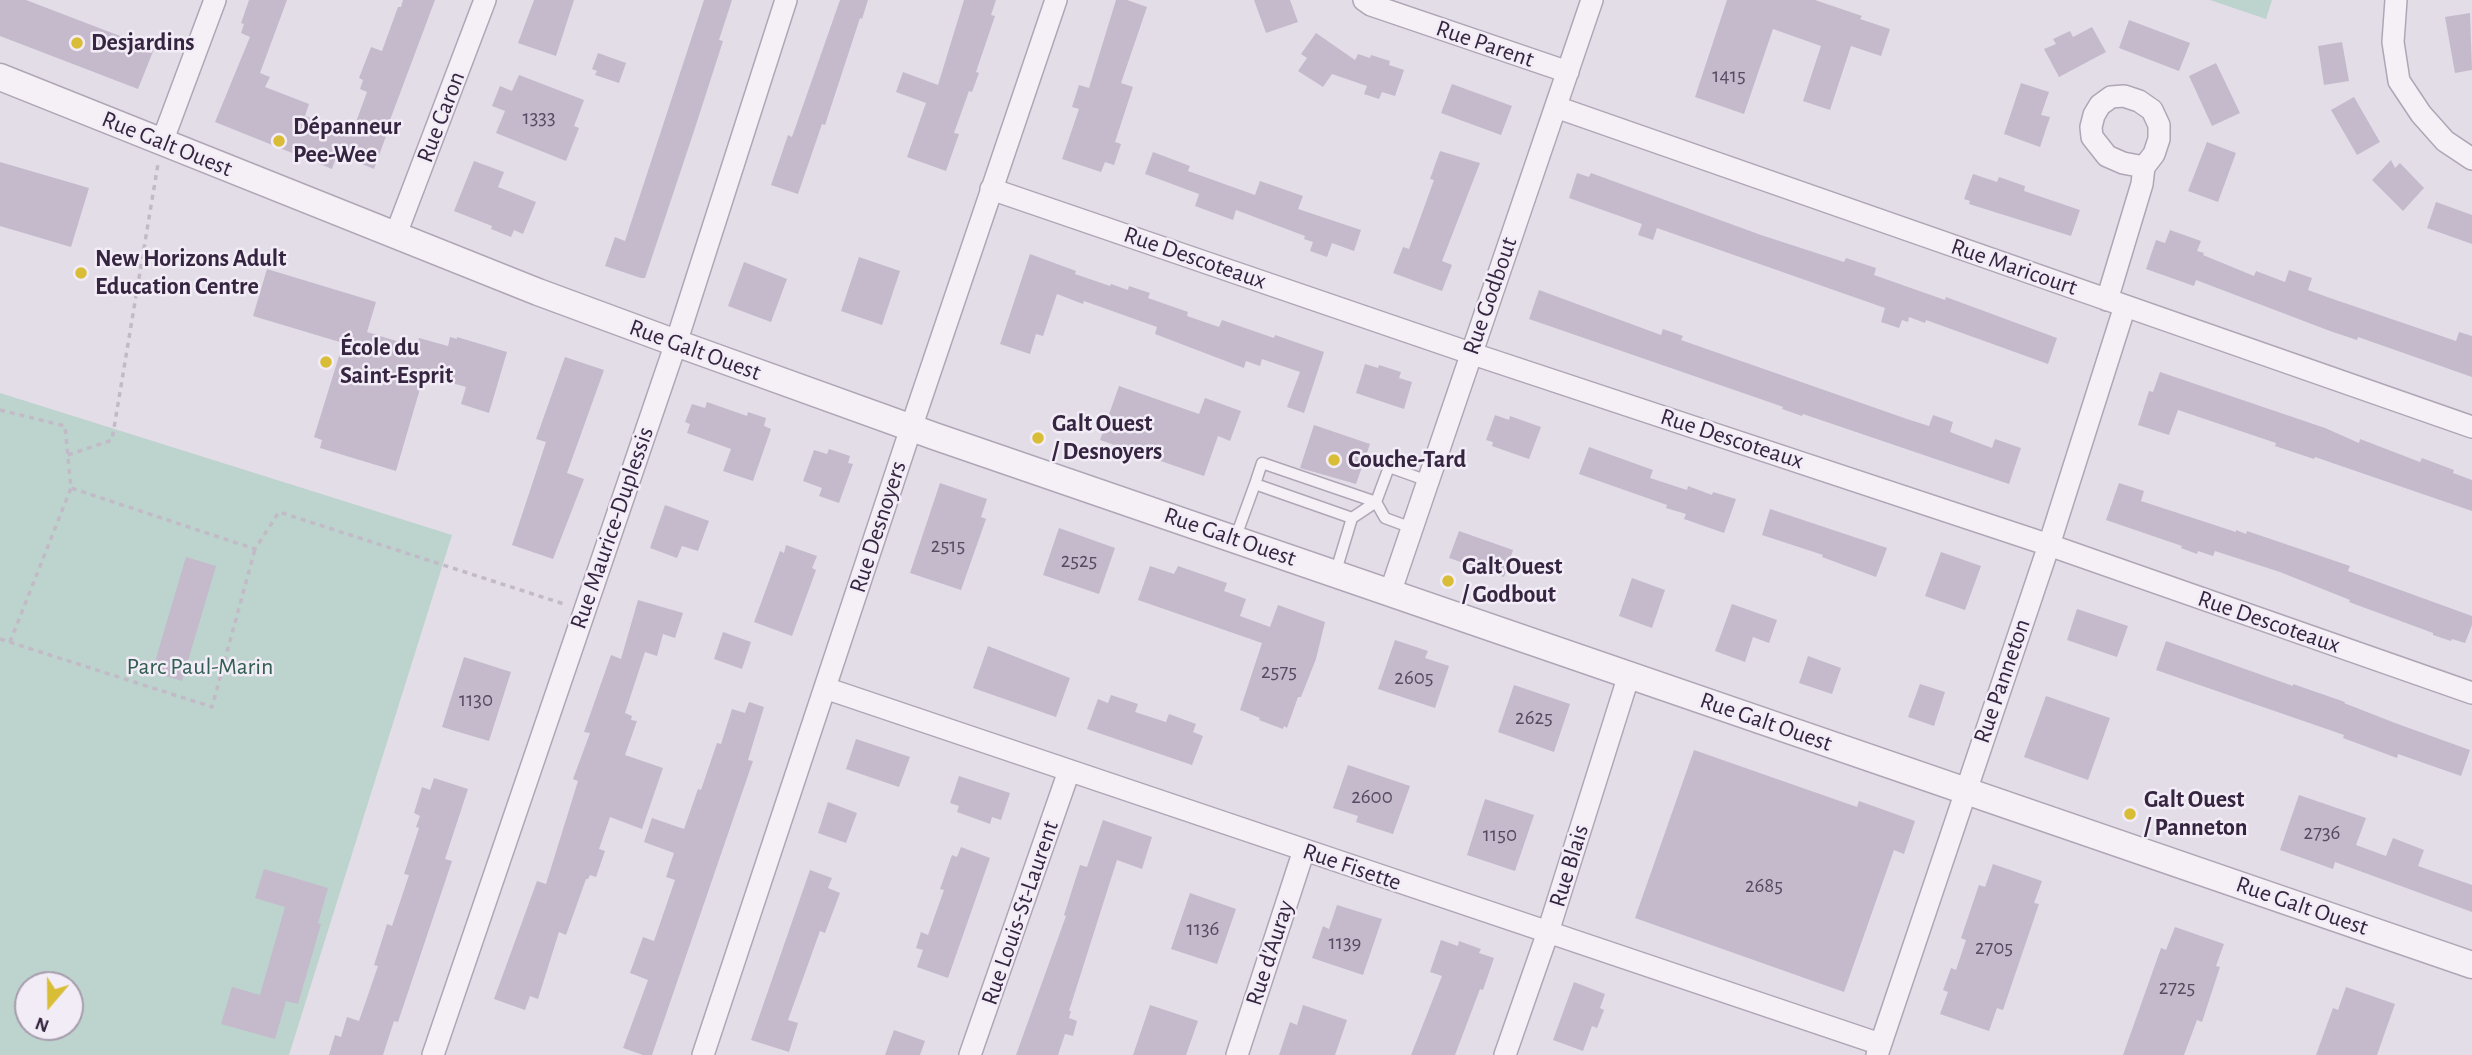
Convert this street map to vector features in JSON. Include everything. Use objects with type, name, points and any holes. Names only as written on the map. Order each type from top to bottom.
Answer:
[{"type":"street","points":[[162,142],[215,0]]},
{"type":"street","name":"Rue Caron","points":[[396,234],[485,0]]},
{"type":"street","name":"Rue Maurice-Duplessis","points":[[433,1055],[676,343],[786,0]]},
{"type":"street","name":"Rue Desnoyers","points":[[703,1055],[1056,0]]},
{"type":"street","name":"Rue Parent","points":[[1364,0],[1371,5],[1568,72]]},
{"type":"street","name":"Rue Godbout","points":[[1390,593],[1592,0]]},
{"type":"street","points":[[2396,0],[2393,42],[2399,81],[2421,114],[2445,141],[2472,159]]},
{"type":"street","name":"Rue Galt Ouest","points":[[0,77],[538,292],[911,428],[2472,965]]},
{"type":"street","name":"Rue Maricourt","points":[[1556,107],[2472,427]]},
{"type":"street","name":"Rue Panneton","points":[[1878,1049],[2049,545],[2116,303],[2144,167]]},
{"type":"street","name":"Rue Descoteaux","points":[[991,189],[2049,545],[2472,693]]},
{"type":"street","name":"Rue Blais","points":[[1505,1055],[1548,932],[1629,675]]},
{"type":"street","name":"Rue Fisette","points":[[825,688],[1548,932],[1878,1049]]},
{"type":"street","name":"Rue Louis-St-Laurent","points":[[970,1055],[1069,771]]},
{"type":"street","name":"Rue d'Auray","points":[[1237,1055],[1304,850]]},
{"type":"lane","points":[[1235,539],[1262,463],[1376,502],[1385,518],[1412,528]]},
{"type":"lane","points":[[1335,574],[1352,518],[1376,502],[1389,467],[1428,481]]},
{"type":"lane","points":[[1255,484],[1352,518]]},
{"type":"path","points":[[68,455],[112,440],[162,142]]},
{"type":"path","points":[[0,410],[65,426],[71,488],[9,642]]},
{"type":"path","points":[[71,488],[255,549]]},
{"type":"path","points":[[0,639],[212,707],[255,549],[279,512],[583,610]]},
{"type":"green space","points":[[2210,0],[2272,0],[2266,19]]},
{"type":"green space","name":"Parc Paul-Marin","points":[[0,393],[452,535],[289,1055],[0,1055]]},
{"type":"building","name":"Desjardins","points":[[0,0],[26,0],[154,49],[138,89],[0,36]]},
{"type":"building","points":[[249,0],[287,0],[260,73],[270,77],[265,87],[309,104],[305,116],[352,133],[367,92],[360,89],[363,80],[359,78],[371,47],[382,51],[403,0],[435,0],[374,169],[337,154],[332,169],[215,122],[250,37],[241,33],[244,24],[241,23]]},
{"type":"building","points":[[534,0],[574,0],[556,56],[518,43]]},
{"type":"building","points":[[704,0],[732,0],[719,40],[723,41],[695,128],[645,278],[641,278],[605,266],[615,237],[625,241]]},
{"type":"building","points":[[840,0],[868,0],[798,194],[771,185],[788,135],[792,137]]},
{"type":"building","points":[[964,0],[996,0],[991,15],[995,16],[976,72],[979,73],[972,92],[969,91],[954,133],[959,134],[946,171],[907,157],[926,103],[896,92],[903,72],[938,85]]},
{"type":"building","points":[[1116,0],[1127,0],[1147,7],[1121,83],[1133,87],[1115,142],[1121,144],[1114,165],[1105,162],[1101,172],[1062,159],[1079,109],[1072,107],[1079,85],[1089,88]]},
{"type":"building","points":[[1254,0],[1290,0],[1298,22],[1266,33]]},
{"type":"building","points":[[1727,0],[1815,0],[1890,29],[1881,56],[1851,46],[1830,110],[1803,101],[1821,46],[1773,29],[1744,114],[1695,97]]},
{"type":"building","points":[[2470,13],[2472,70],[2455,73],[2445,17]]},
{"type":"building","points":[[2129,20],[2190,43],[2179,71],[2119,48]]},
{"type":"building","points":[[2092,27],[2106,52],[2059,77],[2044,49],[2056,44],[2053,39],[2070,31],[2073,37]]},
{"type":"building","points":[[1316,33],[1355,60],[1358,54],[1370,58],[1371,55],[1390,61],[1389,65],[1404,70],[1395,96],[1382,92],[1379,99],[1364,94],[1367,86],[1332,74],[1323,87],[1298,71],[1307,58],[1301,54]]},
{"type":"building","points":[[2342,42],[2349,81],[2324,85],[2318,46]]},
{"type":"building","points":[[598,53],[626,63],[619,83],[595,75],[597,71],[592,69]]},
{"type":"building","points":[[2216,63],[2240,113],[2212,126],[2189,76]]},
{"type":"building","points":[[519,75],[584,100],[574,126],[579,128],[566,161],[496,133],[505,111],[492,106],[500,86],[512,91]]},
{"type":"building","points":[[2021,83],[2049,92],[2041,115],[2050,117],[2040,147],[2004,134]]},
{"type":"building","points":[[1452,84],[1512,106],[1501,135],[1441,113]]},
{"type":"building","points":[[2354,97],[2380,142],[2357,155],[2331,110]]},
{"type":"building","points":[[2207,142],[2236,153],[2218,202],[2188,191]]},
{"type":"building","points":[[1440,151],[1480,163],[1442,261],[1452,265],[1442,291],[1393,273],[1403,247],[1409,249],[1434,180],[1430,179]]},
{"type":"building","points":[[1153,152],[1190,166],[1188,171],[1255,195],[1260,181],[1303,196],[1298,209],[1361,230],[1354,251],[1332,243],[1327,257],[1310,251],[1313,242],[1304,239],[1305,236],[1236,210],[1233,220],[1195,206],[1199,194],[1145,174]]},
{"type":"building","points":[[2391,160],[2395,168],[2400,163],[2424,188],[2403,211],[2372,180]]},
{"type":"building","points":[[474,161],[504,172],[498,187],[536,202],[523,234],[514,230],[511,237],[491,229],[492,226],[454,211]]},
{"type":"building","points":[[0,162],[89,188],[71,247],[0,226]]},
{"type":"building","points":[[1577,173],[1589,177],[1591,173],[1761,235],[1844,262],[1846,258],[1876,268],[1874,275],[1945,300],[1946,297],[2057,338],[2048,364],[1926,320],[1925,323],[1909,317],[1908,322],[1902,320],[1899,328],[1881,322],[1885,308],[1657,228],[1653,240],[1638,235],[1642,224],[1569,198]]},
{"type":"building","points":[[1973,174],[1997,182],[1999,177],[2025,186],[2024,191],[2080,210],[2071,236],[1969,204],[1970,201],[1964,199]]},
{"type":"building","points":[[2436,202],[2472,215],[2472,244],[2427,228]]},
{"type":"building","points":[[2170,230],[2201,241],[2197,251],[2204,253],[2203,255],[2254,276],[2256,271],[2285,282],[2289,270],[2312,278],[2308,290],[2330,298],[2456,341],[2459,332],[2472,336],[2472,377],[2358,337],[2357,340],[2330,331],[2196,280],[2194,286],[2146,269],[2156,240],[2165,243]]},
{"type":"building","points":[[1030,254],[1110,286],[1111,284],[1128,290],[1129,286],[1150,293],[1148,298],[1188,312],[1187,316],[1219,327],[1222,320],[1324,352],[1304,413],[1287,407],[1300,372],[1262,359],[1260,366],[1246,361],[1244,368],[1155,334],[1157,327],[1057,294],[1043,336],[1036,334],[1030,354],[1000,344]]},
{"type":"building","points":[[859,257],[900,271],[882,325],[841,311]]},
{"type":"building","points":[[744,262],[787,279],[771,322],[728,306]]},
{"type":"building","points":[[267,269],[376,302],[367,332],[416,347],[419,338],[448,346],[450,337],[457,337],[507,352],[489,413],[461,404],[466,387],[424,375],[396,471],[320,448],[322,440],[314,437],[343,343],[253,316]]},
{"type":"building","points":[[1539,290],[1661,335],[1663,329],[1683,336],[1681,340],[1929,426],[1933,415],[1953,422],[1950,432],[1992,448],[1995,439],[2021,448],[2009,484],[1803,414],[1802,416],[1772,403],[1529,319]]},
{"type":"building","points":[[565,357],[604,370],[567,473],[584,479],[553,559],[512,545],[546,442],[536,439]]},
{"type":"building","points":[[1365,364],[1401,372],[1399,378],[1412,382],[1404,409],[1356,393]]},
{"type":"building","points":[[2160,372],[2325,428],[2359,443],[2360,439],[2420,462],[2422,458],[2454,470],[2453,473],[2472,480],[2472,511],[2275,446],[2276,443],[2178,410],[2169,435],[2138,425],[2149,391],[2153,392]]},
{"type":"building","points":[[1119,386],[1199,414],[1205,398],[1241,411],[1230,441],[1218,436],[1204,476],[1100,440]]},
{"type":"building","points":[[707,402],[747,416],[748,412],[766,418],[764,426],[771,429],[753,481],[723,471],[731,449],[687,433],[690,424],[685,422],[692,404],[705,408]]},
{"type":"building","points":[[1495,415],[1509,420],[1510,416],[1541,427],[1529,459],[1492,446],[1493,442],[1486,440]]},
{"type":"building","points":[[1314,425],[1370,444],[1356,484],[1300,468]]},
{"type":"building","points":[[1589,447],[1653,470],[1650,478],[1687,490],[1688,486],[1712,495],[1713,492],[1736,499],[1724,533],[1684,519],[1686,514],[1666,508],[1667,505],[1579,474]]},
{"type":"building","points":[[829,449],[850,456],[848,463],[853,464],[839,503],[819,496],[822,488],[803,481],[814,450],[827,454]]},
{"type":"building","points":[[940,483],[987,499],[981,517],[986,519],[961,590],[910,573]]},
{"type":"building","points":[[2119,483],[2144,491],[2141,501],[2236,532],[2246,534],[2247,531],[2350,566],[2348,571],[2472,616],[2472,625],[2465,643],[2433,635],[2280,572],[2215,551],[2213,556],[2198,551],[2197,554],[2181,548],[2182,546],[2106,520]]},
{"type":"building","points":[[665,505],[709,521],[698,551],[682,546],[677,558],[650,548]]},
{"type":"building","points":[[1770,509],[1887,548],[1876,577],[1822,557],[1823,555],[1762,535]]},
{"type":"building","points":[[1059,528],[1115,548],[1099,594],[1043,575]]},
{"type":"building","points":[[1459,531],[1513,550],[1504,577],[1449,558]]},
{"type":"building","points":[[786,545],[817,556],[812,568],[816,570],[792,636],[754,622],[780,551],[784,553]]},
{"type":"building","points":[[1941,552],[1981,566],[1965,610],[1925,596]]},
{"type":"building","points":[[186,557],[216,566],[182,681],[152,672]]},
{"type":"building","points":[[1150,566],[1174,574],[1178,566],[1227,583],[1224,591],[1246,599],[1240,616],[1270,627],[1278,605],[1325,622],[1316,659],[1287,728],[1259,720],[1260,718],[1240,710],[1262,643],[1138,600]]},
{"type":"building","points":[[1632,578],[1665,590],[1652,628],[1619,616]]},
{"type":"building","points":[[638,600],[683,613],[675,638],[663,634],[657,656],[645,652],[625,713],[632,716],[631,720],[637,721],[625,755],[663,768],[642,829],[610,817],[599,849],[605,851],[596,877],[590,875],[586,879],[566,935],[559,932],[538,999],[530,996],[525,1010],[494,999],[537,881],[546,884],[578,781],[573,779],[590,733],[584,732],[611,655],[621,659]]},
{"type":"building","points":[[1732,604],[1777,620],[1769,643],[1753,637],[1745,662],[1715,651]]},
{"type":"building","points":[[2077,609],[2128,626],[2117,657],[2067,640]]},
{"type":"building","points":[[723,632],[751,642],[742,669],[714,659]]},
{"type":"building","points":[[1395,640],[1428,651],[1425,658],[1449,666],[1435,708],[1378,689]]},
{"type":"building","points":[[2166,641],[2345,702],[2470,750],[2461,776],[2398,754],[2397,758],[2343,738],[2344,735],[2156,670]]},
{"type":"building","points":[[988,646],[1070,678],[1056,717],[973,688]]},
{"type":"building","points":[[1808,656],[1841,668],[1832,694],[1799,683]]},
{"type":"building","points":[[464,657],[511,672],[489,741],[442,727]]},
{"type":"building","points":[[1920,684],[1945,692],[1934,726],[1908,717]]},
{"type":"building","points":[[1514,685],[1570,704],[1554,752],[1498,732]]},
{"type":"building","points":[[1111,695],[1138,704],[1135,712],[1166,722],[1169,714],[1196,724],[1193,732],[1203,736],[1192,765],[1087,729],[1098,699],[1108,703]]},
{"type":"building","points":[[2046,696],[2110,718],[2088,780],[2024,757]]},
{"type":"building","points":[[749,702],[764,707],[748,760],[753,761],[652,1055],[643,1055],[623,1048],[648,980],[630,973],[643,937],[654,941],[675,880],[666,877],[674,853],[644,842],[652,818],[684,829],[717,743],[721,744],[732,709],[745,713]]},
{"type":"building","points":[[856,739],[910,757],[899,787],[846,769]]},
{"type":"building","points":[[1694,750],[1857,807],[1859,801],[1915,821],[1904,854],[1894,850],[1844,992],[1635,918]]},
{"type":"building","points":[[1348,765],[1410,786],[1393,834],[1356,822],[1358,816],[1333,808]]},
{"type":"building","points":[[959,776],[1010,793],[1001,820],[992,817],[990,824],[957,812],[959,806],[950,803]]},
{"type":"building","points":[[434,778],[468,789],[445,859],[452,861],[398,1022],[394,1021],[383,1055],[329,1055],[335,1035],[341,1037],[347,1017],[359,1021],[378,966],[374,965],[387,924],[392,926],[409,875],[404,874],[419,828],[416,827],[420,816],[414,813],[422,787],[430,790]]},
{"type":"building","points":[[2299,795],[2366,818],[2356,845],[2386,856],[2393,838],[2424,850],[2418,866],[2472,885],[2472,912],[2335,862],[2333,869],[2280,850]]},
{"type":"building","points":[[1485,799],[1534,815],[1515,871],[1467,855]]},
{"type":"building","points":[[828,802],[857,813],[846,843],[818,833]]},
{"type":"building","points":[[1103,820],[1152,837],[1142,869],[1117,860],[1069,1011],[1069,1018],[1077,1021],[1073,1036],[1065,1034],[1058,1055],[1016,1055],[1066,916],[1064,915],[1080,865],[1087,867]]},
{"type":"building","points":[[961,847],[990,858],[948,978],[917,967],[923,950],[916,948],[921,932],[928,935],[944,890],[940,889],[952,855],[957,857]]},
{"type":"building","points":[[1993,864],[2042,881],[2034,903],[2039,904],[2003,1010],[1997,1008],[1989,1031],[1940,1014],[1948,992],[1943,990],[1951,968],[1956,970],[1966,940],[1961,938],[1979,885],[1985,887]]},
{"type":"building","points":[[264,869],[328,888],[318,923],[321,924],[298,1004],[286,1001],[275,1039],[221,1024],[232,987],[260,995],[285,907],[255,898]]},
{"type":"building","points":[[810,870],[832,878],[828,888],[840,893],[825,933],[820,931],[788,1020],[798,1023],[789,1052],[751,1040]]},
{"type":"building","points":[[1190,893],[1236,909],[1217,964],[1171,949]]},
{"type":"building","points":[[1337,905],[1382,919],[1363,975],[1312,958],[1323,926],[1329,929]]},
{"type":"building","points":[[2175,927],[2224,944],[2216,966],[2220,967],[2202,1022],[2197,1020],[2184,1055],[2123,1055],[2161,948],[2166,950]]},
{"type":"building","points":[[1441,940],[1458,946],[1459,941],[1481,949],[1479,953],[1494,958],[1455,1055],[1411,1055],[1442,976],[1430,972]]},
{"type":"building","points":[[1574,982],[1605,994],[1600,1008],[1604,1010],[1597,1028],[1592,1026],[1583,1051],[1553,1040]]},
{"type":"building","points":[[2346,987],[2395,1004],[2377,1055],[2316,1055],[2333,1008],[2338,1010]]},
{"type":"building","points":[[1150,1005],[1198,1021],[1186,1055],[1133,1055]]},
{"type":"building","points":[[1303,1005],[1347,1020],[1335,1055],[1279,1055],[1290,1022],[1297,1025]]},
{"type":"building","points":[[894,1030],[925,1041],[920,1055],[885,1055]]},
{"type":"place","name":"Desjardins","points":[[77,43]]},
{"type":"place","name":"Dépanneur Pee-Wee","points":[[279,141]]},
{"type":"place","name":"New Horizons Adult Education Centre","points":[[81,273]]},
{"type":"place","name":"École du Saint-Esprit","points":[[326,362]]},
{"type":"place","name":"Galt Ouest / Desnoyers","points":[[1038,438]]},
{"type":"place","name":"Couche-Tard","points":[[1334,460]]},
{"type":"place","name":"Galt Ouest / Godbout","points":[[1448,581]]},
{"type":"place","name":"Galt Ouest / Panneton","points":[[2130,814]]}]
